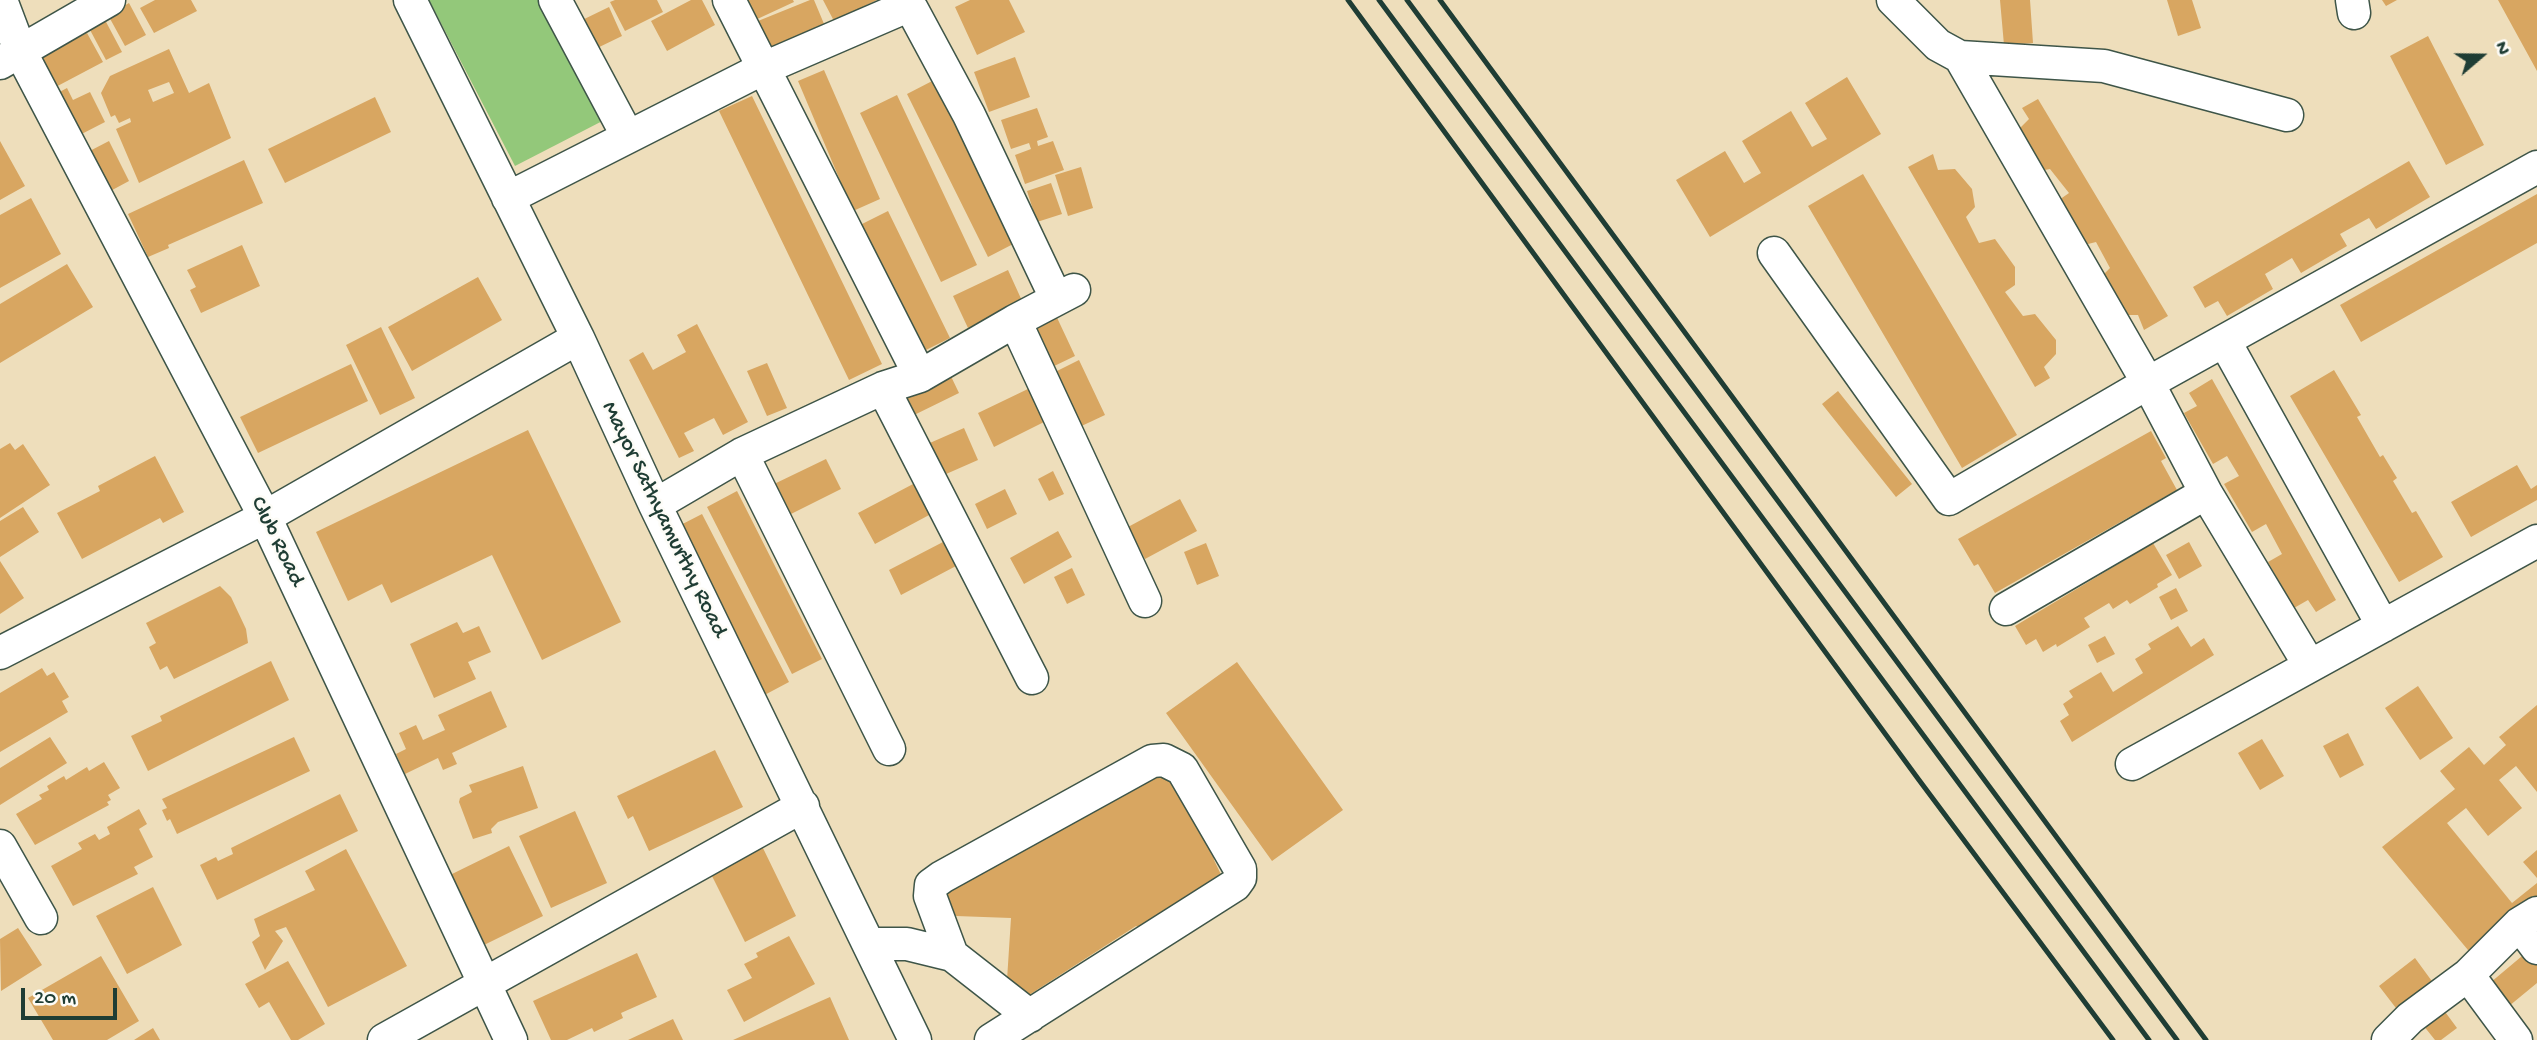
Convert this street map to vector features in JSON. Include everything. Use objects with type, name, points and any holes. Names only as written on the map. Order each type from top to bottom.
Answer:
[{"type":"street","name":"Club Road","points":[[1,0],[10,58],[265,516],[482,984],[511,1040]]},
{"type":"street","points":[[10,58],[109,0]]},
{"type":"street","name":"Mayor Sathyamurthy Road","points":[[410,0],[578,338],[654,505],[915,1040]]},
{"type":"street","points":[[555,0],[627,135]]},
{"type":"street","points":[[729,0],[920,376]]},
{"type":"street","points":[[1893,0],[1938,45],[1960,57],[2104,66],[2287,115]]},
{"type":"street","points":[[508,198],[627,135],[908,2],[1065,294],[920,376],[883,388],[742,454],[654,505]]},
{"type":"street","points":[[1960,57],[2148,383],[2206,493],[2310,666]]},
{"type":"street","points":[[1774,254],[1949,499],[2148,383],[2537,167]]},
{"type":"street","points":[[1016,321],[1145,601]]},
{"type":"street","points":[[0,653],[265,516],[578,338]]},
{"type":"street","points":[[2225,342],[2383,626]]},
{"type":"street","points":[[883,388],[1032,678]]},
{"type":"street","points":[[742,454],[889,750]]},
{"type":"street","points":[[2006,609],[2206,493]]},
{"type":"street","points":[[2132,764],[2537,541]]},
{"type":"street","points":[[953,955],[930,896],[931,885],[1152,761],[1164,760],[1182,769],[1240,869],[1240,878],[1235,885],[991,1040]]},
{"type":"street","points":[[384,1040],[803,806]]},
{"type":"street","points":[[0,846],[41,918]]},
{"type":"street","points":[[2388,1040],[2419,1029],[2468,975],[2531,928]]},
{"type":"street","points":[[869,944],[907,944],[953,955],[1030,1016]]},
{"type":"street","points":[[2468,975],[2516,1040]]},
{"type":"green space","points":[[429,0],[555,0],[616,114],[515,166]]},
{"type":"building","points":[[155,0],[191,0],[197,11],[154,33],[140,8]]},
{"type":"building","points":[[657,0],[663,12],[625,31],[610,2]]},
{"type":"building","points":[[691,0],[702,0],[715,25],[667,51],[651,21]]},
{"type":"building","points":[[743,0],[793,0],[794,2],[753,21]]},
{"type":"building","points":[[814,0],[827,31],[772,53],[758,21]]},
{"type":"building","points":[[823,0],[877,0],[834,21]]},
{"type":"building","points":[[970,0],[1009,0],[1025,32],[977,55],[955,7]]},
{"type":"building","points":[[2000,0],[2030,0],[2033,43],[2004,45]]},
{"type":"building","points":[[2167,0],[2192,0],[2201,28],[2178,36]]},
{"type":"building","points":[[2382,0],[2397,0],[2386,6]]},
{"type":"building","points":[[2498,0],[2537,0],[2537,71]]},
{"type":"building","points":[[129,3],[146,35],[125,46],[108,15]]},
{"type":"building","points":[[609,7],[622,36],[589,52],[574,24]]},
{"type":"building","points":[[105,20],[122,52],[106,60],[89,28]]},
{"type":"building","points":[[87,33],[103,62],[50,90],[34,60]]},
{"type":"building","points":[[2428,36],[2484,145],[2446,165],[2390,56]]},
{"type":"building","points":[[169,49],[189,93],[209,83],[231,138],[139,183],[116,129],[131,122],[130,118],[119,123],[115,115],[111,117],[101,93],[110,76]],"holes":[[[169,82],[174,93],[153,102],[148,90]]]},
{"type":"building","points":[[1015,57],[1030,97],[989,112],[974,72]]},
{"type":"building","points":[[824,70],[880,199],[853,211],[798,81]]},
{"type":"building","points":[[1847,77],[1881,134],[1710,237],[1676,180],[1725,151],[1744,183],[1761,173],[1742,141],[1791,111],[1812,147],[1827,139],[1805,103]]},
{"type":"building","points":[[938,78],[1019,241],[988,257],[907,94]]},
{"type":"building","points":[[67,88],[73,100],[90,92],[105,122],[70,140],[54,95]]},
{"type":"building","points":[[897,95],[977,265],[941,282],[860,113]]},
{"type":"building","points":[[752,96],[882,364],[849,380],[719,111]]},
{"type":"building","points":[[375,97],[391,132],[285,183],[268,149]]},
{"type":"building","points":[[2038,99],[2168,316],[2144,330],[2138,315],[2121,315],[2100,278],[2110,268],[2096,242],[2080,246],[2059,200],[2069,193],[2050,169],[2039,171],[2017,131],[2029,119],[2022,108]]},
{"type":"building","points":[[1037,108],[1048,137],[1037,141],[1038,146],[1053,141],[1064,170],[1025,184],[1015,155],[1031,149],[1029,143],[1011,149],[1001,120]]},
{"type":"building","points":[[0,141],[25,186],[0,200]]},
{"type":"building","points":[[109,141],[129,181],[103,195],[82,155]]},
{"type":"building","points":[[1933,154],[1938,170],[1955,169],[1972,189],[1975,207],[1966,217],[1979,243],[1995,239],[2015,267],[2015,285],[2005,292],[2023,316],[2035,314],[2056,340],[2056,354],[2044,367],[2050,378],[2035,387],[1908,167]]},
{"type":"building","points":[[244,160],[263,203],[168,245],[169,248],[148,257],[128,214]]},
{"type":"building","points":[[2409,161],[2430,197],[2376,229],[2369,218],[2340,234],[2347,246],[2301,273],[2292,258],[2265,274],[2273,289],[2227,316],[2218,301],[2205,308],[2193,287]]},
{"type":"building","points":[[1081,167],[1093,208],[1068,216],[1055,175]]},
{"type":"building","points":[[1863,174],[2017,435],[1962,468],[1808,206]]},
{"type":"building","points":[[1051,183],[1062,214],[1037,222],[1027,191]]},
{"type":"building","points":[[2537,194],[2537,243],[2361,342],[2340,305]]},
{"type":"building","points":[[31,198],[61,254],[0,288],[0,215]]},
{"type":"building","points":[[888,211],[950,338],[922,352],[860,225]]},
{"type":"building","points":[[242,245],[260,286],[201,313],[190,290],[196,287],[187,270]]},
{"type":"building","points":[[67,264],[93,307],[0,363],[0,304]]},
{"type":"building","points":[[1008,270],[1023,303],[968,328],[953,296]]},
{"type":"building","points":[[478,277],[502,320],[412,371],[388,327]]},
{"type":"building","points":[[1052,307],[1075,356],[1048,369],[1024,321]]},
{"type":"building","points":[[697,324],[748,422],[723,435],[714,418],[684,433],[694,451],[679,458],[629,360],[643,352],[653,370],[686,352],[677,335]]},
{"type":"building","points":[[381,327],[415,398],[380,415],[346,345]]},
{"type":"building","points":[[1079,360],[1105,415],[1073,430],[1047,376]]},
{"type":"building","points":[[767,363],[787,408],[767,416],[747,371]]},
{"type":"building","points":[[351,364],[368,401],[258,453],[240,417]]},
{"type":"building","points":[[946,366],[959,393],[908,418],[895,391]]},
{"type":"building","points":[[2334,370],[2361,415],[2357,417],[2380,457],[2383,455],[2397,478],[2393,481],[2412,513],[2416,511],[2443,557],[2399,582],[2290,396]]},
{"type":"building","points":[[2212,379],[2336,600],[2316,612],[2308,600],[2294,608],[2268,562],[2282,554],[2266,524],[2252,532],[2224,484],[2239,476],[2227,456],[2213,464],[2184,413],[2197,406],[2189,393]]},
{"type":"building","points":[[1030,388],[1046,421],[994,447],[978,413]]},
{"type":"building","points":[[1838,391],[1912,484],[1896,497],[1822,404]]},
{"type":"building","points":[[964,428],[978,460],[937,478],[923,446]]},
{"type":"building","points":[[528,430],[621,622],[542,660],[492,555],[391,603],[382,584],[348,601],[316,532]]},
{"type":"building","points":[[2151,431],[2166,458],[2161,461],[2177,490],[1995,593],[1978,564],[1974,566],[1958,539]]},
{"type":"building","points":[[10,443],[15,450],[23,444],[50,485],[0,518],[0,449]]},
{"type":"building","points":[[155,456],[184,512],[163,523],[160,518],[82,559],[57,513],[100,491],[98,486]]},
{"type":"building","points":[[826,459],[841,489],[787,516],[772,485]]},
{"type":"building","points":[[2517,465],[2531,489],[2537,485],[2537,500],[2471,537],[2451,502]]},
{"type":"building","points":[[1053,471],[1064,494],[1049,501],[1038,479]]},
{"type":"building","points":[[915,483],[931,514],[875,544],[858,513]]},
{"type":"building","points":[[1005,489],[1017,514],[987,529],[975,504]]},
{"type":"building","points":[[737,491],[822,659],[792,674],[707,507]]},
{"type":"building","points":[[1180,499],[1197,531],[1145,559],[1128,527]]},
{"type":"building","points":[[23,507],[39,532],[0,557],[0,521]]},
{"type":"building","points":[[702,514],[789,682],[757,699],[669,531]]},
{"type":"building","points":[[1058,531],[1072,557],[1024,584],[1010,558]]},
{"type":"building","points":[[943,542],[956,566],[901,595],[889,570]]},
{"type":"building","points":[[2189,542],[2202,566],[2179,579],[2166,555]]},
{"type":"building","points":[[1206,543],[1219,576],[1197,585],[1184,552]]},
{"type":"building","points":[[2153,543],[2172,575],[2157,584],[2158,587],[2130,604],[2127,600],[2113,609],[2109,603],[2084,618],[2090,627],[2057,647],[2056,644],[2043,652],[2036,639],[2026,645],[2015,626]]},
{"type":"building","points":[[0,561],[24,598],[0,614]]},
{"type":"building","points":[[1072,568],[1085,595],[1067,604],[1054,577]]},
{"type":"building","points":[[220,586],[231,597],[246,629],[248,643],[174,679],[167,666],[160,670],[149,647],[156,643],[146,623]]},
{"type":"building","points":[[2176,588],[2188,611],[2171,620],[2159,597]]},
{"type":"building","points":[[457,622],[463,633],[479,626],[491,652],[468,662],[476,679],[434,698],[410,644]]},
{"type":"building","points":[[2178,626],[2191,647],[2204,638],[2214,655],[2072,742],[2060,721],[2069,715],[2063,704],[2073,697],[2069,691],[2101,672],[2113,692],[2143,673],[2135,659],[2151,649],[2148,644]]},
{"type":"building","points":[[2105,636],[2115,654],[2097,663],[2088,645]]},
{"type":"building","points":[[271,661],[289,700],[148,771],[131,736],[162,721],[160,716]]},
{"type":"building","points":[[1237,662],[1343,810],[1272,861],[1166,713]]},
{"type":"building","points":[[42,668],[47,676],[54,672],[69,697],[62,701],[68,712],[0,752],[0,693]]},
{"type":"building","points":[[2418,686],[2453,738],[2420,760],[2385,708]]},
{"type":"building","points":[[491,691],[507,727],[452,753],[457,764],[443,770],[438,758],[405,774],[396,754],[406,749],[399,733],[416,725],[423,740],[445,730],[438,715]]},
{"type":"building","points":[[2537,705],[2537,792],[2516,766],[2499,780],[2522,808],[2488,836],[2466,808],[2447,823],[2512,903],[2537,883],[2537,911],[2478,962],[2382,847],[2455,789],[2440,771],[2469,747],[2484,765],[2506,745],[2499,737]]},
{"type":"building","points":[[2348,733],[2364,765],[2340,778],[2323,746]]},
{"type":"building","points":[[50,737],[67,763],[0,805],[0,768]]},
{"type":"building","points":[[294,737],[310,771],[177,834],[170,819],[167,821],[162,810],[167,808],[162,799]]},
{"type":"building","points":[[2262,739],[2284,776],[2260,790],[2238,753]]},
{"type":"building","points":[[715,750],[743,807],[649,851],[633,816],[628,819],[617,796]]},
{"type":"building","points":[[104,762],[120,788],[108,795],[111,800],[107,802],[109,805],[35,845],[16,814],[42,799],[39,795],[49,790],[47,786],[64,776],[66,780],[87,767],[89,771]]},
{"type":"building","points":[[523,766],[538,808],[498,822],[491,829],[492,833],[473,839],[459,802],[460,798],[472,792],[469,785]]},
{"type":"building","points":[[1152,767],[1176,779],[1226,885],[1152,933],[1136,926],[1029,995],[1007,980],[1011,918],[956,916],[950,913],[941,893]]},
{"type":"building","points":[[340,794],[358,831],[217,900],[200,865],[216,857],[218,861],[233,854],[231,848]]},
{"type":"building","points":[[139,809],[147,824],[139,829],[153,857],[134,867],[138,874],[73,906],[51,866],[82,849],[78,843],[95,834],[99,840],[110,834],[107,827]]},
{"type":"building","points":[[575,811],[607,883],[551,908],[519,836]]},
{"type":"building","points":[[761,844],[796,916],[745,942],[709,870]]},
{"type":"building","points":[[509,846],[543,916],[484,945],[450,875]]},
{"type":"building","points":[[346,849],[407,966],[328,1007],[286,927],[275,931],[283,941],[265,970],[252,942],[260,936],[254,919],[315,890],[305,871]]},
{"type":"building","points":[[2537,850],[2537,878],[2523,862]]},
{"type":"building","points":[[153,887],[182,945],[127,974],[96,916]]},
{"type":"building","points":[[18,928],[42,965],[1,991],[0,939]]},
{"type":"building","points":[[789,936],[815,984],[744,1022],[727,990],[752,978],[744,964],[758,957],[756,953]]},
{"type":"building","points":[[2528,951],[2537,962],[2537,983],[2503,1011],[2484,988]]},
{"type":"building","points":[[637,953],[657,997],[621,1013],[623,1018],[594,1032],[592,1028],[567,1040],[551,1040],[533,1001]]},
{"type":"building","points":[[101,956],[139,1021],[107,1040],[53,1040],[28,998]]},
{"type":"building","points":[[2415,958],[2434,984],[2399,1012],[2379,986]]},
{"type":"building","points":[[288,961],[325,1024],[298,1040],[291,1040],[269,1002],[259,1008],[245,984]]},
{"type":"building","points":[[830,997],[849,1040],[733,1040]]},
{"type":"building","points":[[2440,1005],[2457,1028],[2441,1040],[2435,1040],[2419,1020]]},
{"type":"building","points":[[673,1019],[683,1040],[628,1040]]},
{"type":"building","points":[[153,1028],[160,1040],[134,1040]]},
{"type":"railway","points":[[1348,0],[1919,780],[2113,1040]]},
{"type":"railway","points":[[1379,0],[2149,1040]]},
{"type":"railway","points":[[1407,0],[2177,1040]]},
{"type":"railway","points":[[1440,0],[2206,1040]]}]
